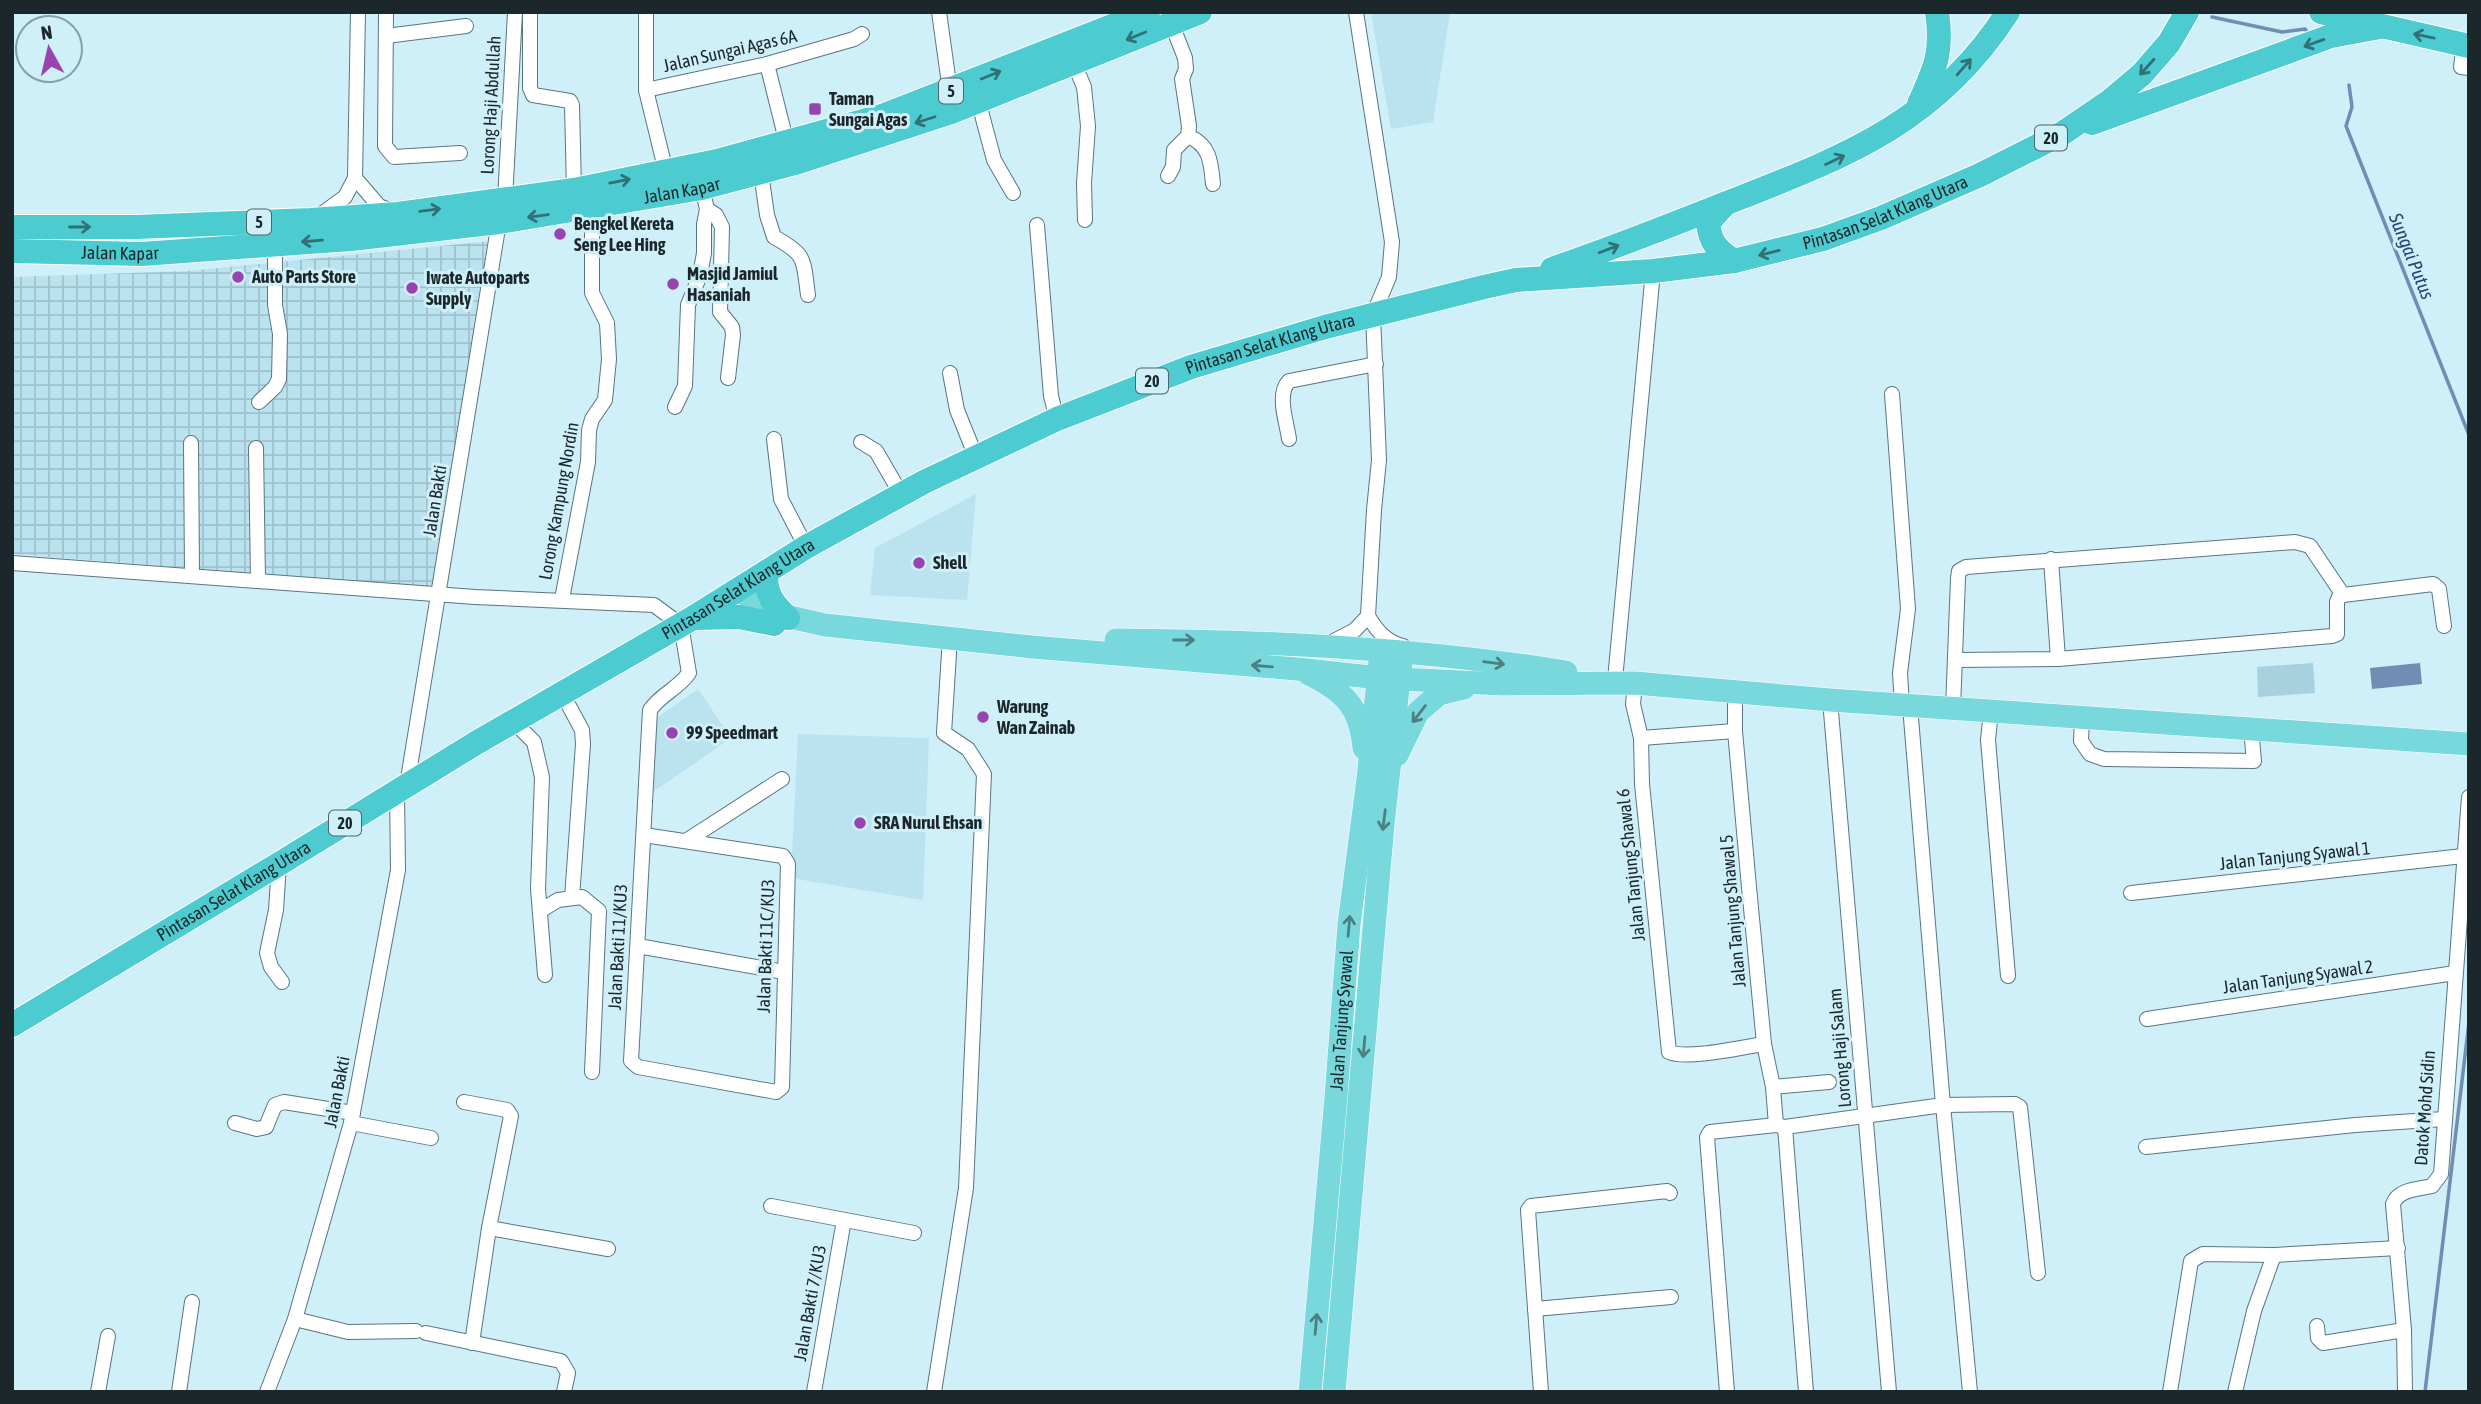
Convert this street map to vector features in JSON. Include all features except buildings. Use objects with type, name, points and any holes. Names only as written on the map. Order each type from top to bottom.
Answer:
[{"type":"highway","name":"Jalan Kapar","points":[[12,251],[142,254],[275,245],[502,211],[574,190],[717,161],[885,114],[950,91],[1109,19],[1148,12]]},
{"type":"highway","name":"Jalan Kapar","points":[[12,227],[136,228],[592,207],[705,198],[761,173],[939,116],[1200,12]]},
{"type":"highway","points":[[1915,114],[1935,69],[1939,52],[1937,12]]},
{"type":"highway","name":"Pintasan Selat Klang Utara","points":[[12,1025],[402,787],[687,622],[806,547],[901,494],[1057,419],[1172,374],[1373,315],[1521,279],[1598,254],[1824,166],[1869,143],[1915,114],[1961,72],[2008,12]]},
{"type":"highway","name":"Pintasan Selat Klang Utara","points":[[1521,279],[1653,271],[1734,261],[1823,239],[1881,218],[1947,191],[2063,133],[2110,101],[2143,74],[2169,43],[2187,12]]},
{"type":"highway","points":[[2321,12],[2467,53]]},
{"type":"highway","points":[[2063,133],[2331,36],[2380,27]]},
{"type":"highway","points":[[1725,204],[1708,223],[1709,236],[1718,251],[1734,261]]},
{"type":"highway","points":[[766,572],[769,596],[781,621]]},
{"type":"highway","points":[[687,622],[730,616],[781,621]]},
{"type":"main road","points":[[736,591],[781,621],[1032,647],[1297,668],[1388,679],[1502,684],[1625,681]]},
{"type":"main road","points":[[959,638],[1243,641],[1322,646],[1451,658],[1625,681],[1735,692],[2469,744]]},
{"type":"main road","name":"Jalan Tanjung Syawal","points":[[1310,1392],[1349,924],[1379,777],[1391,652]]},
{"type":"main road","points":[[1297,668],[1340,691],[1356,711],[1363,738],[1379,777]]},
{"type":"main road","points":[[1379,777],[1418,712],[1439,694],[1502,684]]},
{"type":"main road","name":"Jalan Tanjung Syawal","points":[[1334,1392],[1383,824],[1379,777]]},
{"type":"street","points":[[311,220],[345,197],[355,178],[358,12]]},
{"type":"street","points":[[386,12],[385,146],[394,156],[460,153]]},
{"type":"street","name":"Lorong Haji Abdullah","points":[[502,211],[515,12]]},
{"type":"street","points":[[530,12],[530,88],[533,95],[570,101],[572,105],[574,190]]},
{"type":"street","points":[[646,12],[646,90],[666,172]]},
{"type":"street","points":[[939,12],[950,91]]},
{"type":"street","points":[[1356,12],[1392,242],[1389,277],[1373,315],[1379,460],[1368,616],[1376,629],[1395,644],[1451,658]]},
{"type":"street","points":[[1168,176],[1173,167],[1174,150],[1188,136],[1189,126],[1182,79],[1186,69],[1185,58],[1171,22]]},
{"type":"street","points":[[386,36],[466,26]]},
{"type":"street","name":"Jalan Sungai Agas 6A","points":[[646,90],[767,64],[854,39],[862,34]]},
{"type":"street","points":[[1073,61],[1084,87],[1088,126],[1084,183],[1085,220]]},
{"type":"street","points":[[767,64],[786,141]]},
{"type":"street","points":[[978,100],[994,160],[1013,193]]},
{"type":"street","points":[[1188,136],[1198,140],[1206,148],[1211,162],[1213,184]]},
{"type":"street","points":[[761,173],[767,215],[774,237],[794,248],[803,259],[807,295]]},
{"type":"street","points":[[355,178],[379,206],[398,214]]},
{"type":"street","points":[[705,198],[722,228],[720,312],[732,327],[733,335],[728,378]]},
{"type":"street","points":[[675,407],[685,386],[688,305],[700,275],[704,253],[705,198]]},
{"type":"street","name":"Lorong Kampung Nordin","points":[[562,599],[588,462],[589,430],[592,419],[605,400],[609,359],[607,323],[592,293],[592,207]]},
{"type":"street","name":"Jalan Bakti","points":[[267,1392],[295,1319],[352,1118],[398,870],[402,787],[439,593],[502,211]]},
{"type":"street","points":[[1037,225],[1051,396],[1057,419]]},
{"type":"street","points":[[258,402],[275,387],[279,379],[280,334],[275,305],[275,245]]},
{"type":"street","name":"Jalan Tanjung Shawal 6","points":[[1653,271],[1625,681],[1641,738],[1642,784],[1667,1045],[1669,1052],[1675,1055],[1765,1044]]},
{"type":"street","points":[[1289,439],[1283,394],[1284,386],[1289,381],[1376,364]]},
{"type":"street","points":[[950,373],[957,410],[976,457]]},
{"type":"street","points":[[1892,394],[1908,609],[1899,673],[1906,705],[1970,1392]]},
{"type":"street","points":[[774,439],[781,499],[806,547]]},
{"type":"street","points":[[861,442],[876,451],[901,494]]},
{"type":"street","points":[[191,443],[192,575]]},
{"type":"street","points":[[256,448],[258,581]]},
{"type":"street","points":[[1953,709],[1959,571],[1966,567],[2295,542],[2310,546],[2343,595]]},
{"type":"street","points":[[2051,559],[2058,659]]},
{"type":"street","points":[[12,563],[475,597],[654,605],[687,622]]},
{"type":"street","points":[[1956,660],[2058,659],[2332,636],[2337,634],[2339,597],[2433,584],[2439,589],[2444,626]]},
{"type":"street","points":[[1322,646],[1355,630],[1368,616]]},
{"type":"street","name":"Jalan Bakti 11/KU3","points":[[687,622],[689,673],[682,683],[657,698],[650,710],[631,1061],[638,1067],[776,1092]]},
{"type":"street","points":[[934,1392],[966,1188],[984,774],[968,749],[944,733],[959,638]]},
{"type":"street","name":"Jalan Tanjung Shawal 5","points":[[1735,692],[1735,731],[1765,1044],[1780,1126],[1805,1392]]},
{"type":"street","points":[[562,693],[582,730],[583,744],[572,898]]},
{"type":"street","name":"Lorong Haji Salam","points":[[1830,700],[1889,1392]]},
{"type":"street","points":[[1991,711],[1988,740],[2008,976]]},
{"type":"street","points":[[2082,718],[2081,741],[2090,754],[2104,759],[2254,761],[2251,729]]},
{"type":"street","points":[[514,722],[534,743],[542,777],[538,889],[545,975]]},
{"type":"street","points":[[1641,738],[1735,731]]},
{"type":"street","points":[[686,841],[782,779]]},
{"type":"street","name":"Datok Mohd Sidin","points":[[2405,1392],[2404,1330],[2393,1204],[2394,1198],[2400,1194],[2432,1186],[2441,1174],[2469,797]]},
{"type":"street","name":"Jalan Bakti 11C/KU3","points":[[644,835],[783,856],[788,864],[782,1087],[776,1092]]},
{"type":"street","name":"Jalan Tanjung Syawal 1","points":[[2131,893],[2463,856]]},
{"type":"street","points":[[279,864],[276,909],[267,953],[271,967],[282,982]]},
{"type":"street","points":[[540,912],[558,900],[582,897],[599,911],[592,1072]]},
{"type":"street","points":[[638,946],[784,972]]},
{"type":"street","name":"Jalan Tanjung Syawal 2","points":[[2147,1019],[2455,973]]},
{"type":"street","points":[[1773,1087],[1829,1082]]},
{"type":"street","points":[[235,1123],[257,1129],[266,1128],[275,1105],[284,1102],[431,1138]]},
{"type":"street","points":[[464,1102],[507,1110],[511,1116],[489,1228],[472,1343]]},
{"type":"street","points":[[1727,1392],[1707,1137],[1715,1130],[1780,1126],[1942,1105],[2008,1103],[2020,1107],[2038,1273]]},
{"type":"street","points":[[2146,1147],[2355,1125],[2444,1119]]},
{"type":"street","points":[[1541,1392],[1528,1210],[1531,1206],[1667,1191],[1670,1193]]},
{"type":"street","points":[[771,1206],[914,1233]]},
{"type":"street","name":"Jalan Bakti 7/KU3","points":[[814,1392],[844,1220]]},
{"type":"street","points":[[489,1228],[608,1249]]},
{"type":"street","points":[[2170,1392],[2191,1261],[2203,1254],[2274,1255],[2398,1248]]},
{"type":"street","points":[[2235,1392],[2254,1311],[2274,1255]]},
{"type":"street","points":[[1535,1308],[1671,1297]]},
{"type":"street","points":[[179,1392],[192,1303]]},
{"type":"street","points":[[295,1319],[348,1332],[421,1332],[561,1361],[568,1373],[564,1392]]},
{"type":"street","points":[[2317,1326],[2319,1338],[2323,1343],[2404,1330]]},
{"type":"street","points":[[98,1392],[108,1336]]},
{"type":"shaded area","points":[[1371,12],[1450,12],[1433,122],[1391,129]]},
{"type":"shaded area","points":[[491,241],[435,588],[12,554],[12,277],[188,271]]},
{"type":"shaded area","points":[[976,494],[967,600],[870,595],[875,548]]},
{"type":"shaded area","points":[[2313,663],[2315,693],[2258,697],[2257,667]]},
{"type":"shaded area","points":[[2420,663],[2422,684],[2372,689],[2370,668]]},
{"type":"shaded area","points":[[698,689],[731,738],[653,792],[654,720]]},
{"type":"shaded area","name":"SRA Nurul Ehsan","points":[[798,734],[929,738],[923,900],[791,878]]},
{"type":"waterway","points":[[2212,17],[2282,32],[2305,29],[2308,33]]},
{"type":"waterway","name":"Sungai Putus","points":[[2349,85],[2352,107],[2346,126],[2469,435]]},
{"type":"waterway","points":[[2425,1392],[2469,1022]]},
{"type":"place","name":"Taman Sungai Agas","points":[[815,109]]},
{"type":"place","name":"Bengkel Kereta Seng Lee Hing","points":[[560,234]]},
{"type":"place","name":"Auto Parts Store","points":[[238,277]]},
{"type":"place","name":"Masjid Jamiul Hasaniah","points":[[673,284]]},
{"type":"place","name":"Iwate Autoparts Supply","points":[[412,288]]},
{"type":"place","name":"Shell","points":[[919,563]]},
{"type":"place","name":"Warung Wan Zainab","points":[[983,717]]},
{"type":"place","name":"99 Speedmart","points":[[672,733]]},
{"type":"place","name":"SRA Nurul Ehsan","points":[[860,823]]}]
